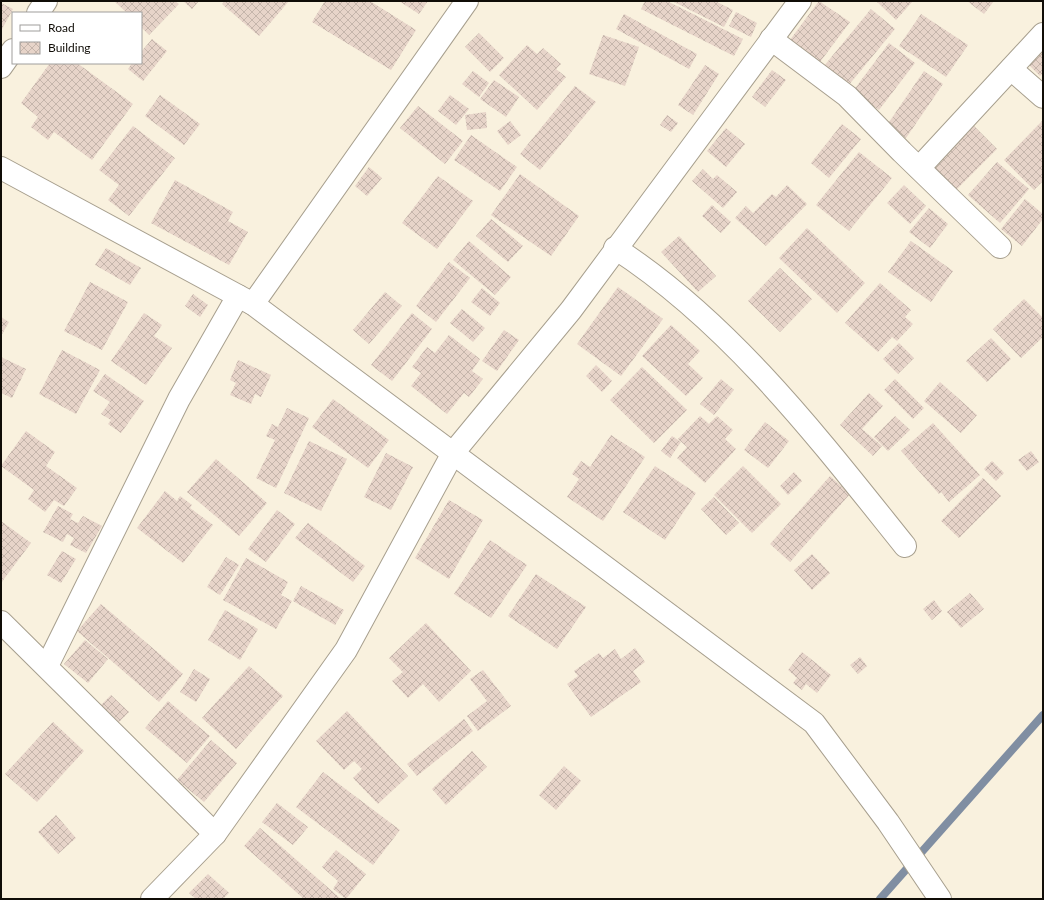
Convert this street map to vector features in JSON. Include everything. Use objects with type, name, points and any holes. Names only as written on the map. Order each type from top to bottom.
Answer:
[{"type":"street","points":[[39,12],[46,1]]},
{"type":"street","points":[[47,666],[179,399],[246,300],[467,1]]},
{"type":"street","points":[[152,899],[215,834],[346,650],[453,453],[571,310],[615,248],[800,1]]},
{"type":"street","points":[[919,168],[1043,34]]},
{"type":"street","points":[[771,40],[847,96],[1000,247]]},
{"type":"street","points":[[1,67],[12,51]]},
{"type":"street","points":[[1011,69],[1043,97]]},
{"type":"street","points":[[1,168],[246,300],[814,723],[888,822],[926,876],[940,899]]},
{"type":"street","points":[[615,248],[645,267],[718,331],[769,383],[846,471],[905,546]]},
{"type":"street","points":[[1,622],[215,834]]},
{"type":"building","points":[[114,1],[175,1],[179,4],[149,35],[142,28],[142,12],[126,12]]},
{"type":"building","points":[[183,1],[199,1],[192,9]]},
{"type":"building","points":[[224,1],[289,1],[259,36],[222,4]]},
{"type":"building","points":[[325,1],[370,1],[416,30],[391,70],[312,22]]},
{"type":"building","points":[[399,1],[428,1],[419,14]]},
{"type":"building","points":[[645,1],[667,1],[743,39],[734,56],[641,9]]},
{"type":"building","points":[[672,1],[715,1],[733,10],[724,27]]},
{"type":"building","points":[[819,1],[850,22],[820,62],[790,40]]},
{"type":"building","points":[[876,1],[913,1],[896,20]]},
{"type":"building","points":[[967,1],[994,1],[984,14]]},
{"type":"building","points":[[1,3],[13,9],[1,31]]},
{"type":"building","points":[[871,9],[895,29],[848,86],[824,66]]},
{"type":"building","points":[[736,12],[757,23],[751,37],[729,26]]},
{"type":"building","points":[[624,14],[697,54],[689,69],[616,29]]},
{"type":"building","points":[[921,14],[968,45],[946,77],[899,46]]},
{"type":"building","points":[[479,33],[504,58],[490,72],[465,47]]},
{"type":"building","points":[[603,35],[639,47],[625,86],[589,74]]},
{"type":"building","points":[[152,39],[167,51],[143,81],[128,69],[131,64],[142,64],[142,51]]},
{"type":"building","points":[[889,43],[915,63],[879,110],[853,91]]},
{"type":"building","points":[[527,45],[537,54],[543,48],[561,64],[556,69],[566,77],[537,110],[499,75]]},
{"type":"building","points":[[1043,48],[1043,73],[1040,76],[1026,62]]},
{"type":"building","points":[[49,64],[78,64],[133,104],[92,160],[54,132],[48,140],[31,127],[38,117],[21,103]]},
{"type":"building","points":[[705,65],[719,74],[693,115],[678,105]]},
{"type":"building","points":[[772,70],[786,80],[765,107],[752,97]]},
{"type":"building","points":[[473,71],[489,83],[479,97],[462,84]]},
{"type":"building","points":[[924,71],[943,84],[906,138],[887,125]]},
{"type":"building","points":[[494,80],[519,97],[506,117],[480,99]]},
{"type":"building","points":[[575,86],[596,102],[540,170],[520,154]]},
{"type":"building","points":[[160,95],[200,124],[184,145],[145,116]]},
{"type":"building","points":[[450,95],[469,109],[456,125],[438,111]]},
{"type":"building","points":[[418,106],[463,141],[445,164],[400,128]]},
{"type":"building","points":[[486,112],[487,128],[467,130],[465,115]]},
{"type":"building","points":[[667,115],[678,123],[671,132],[660,125]]},
{"type":"building","points":[[1043,120],[1043,181],[1034,190],[1004,160]]},
{"type":"building","points":[[510,121],[521,135],[508,145],[497,131]]},
{"type":"building","points":[[842,124],[861,139],[829,178],[811,163]]},
{"type":"building","points":[[973,125],[997,149],[956,190],[932,166]]},
{"type":"building","points":[[133,126],[175,158],[129,216],[108,200],[119,185],[99,170]]},
{"type":"building","points":[[726,128],[745,144],[726,167],[707,151]]},
{"type":"building","points":[[471,135],[517,167],[500,191],[454,160]]},
{"type":"building","points":[[859,152],[892,178],[849,231],[816,205]]},
{"type":"building","points":[[997,162],[1029,189],[1000,223],[968,195]]},
{"type":"building","points":[[369,167],[382,178],[367,196],[355,186]]},
{"type":"building","points":[[703,169],[713,179],[717,175],[737,192],[723,208],[692,181]]},
{"type":"building","points":[[520,174],[579,216],[551,256],[491,215]]},
{"type":"building","points":[[438,176],[473,201],[437,249],[402,223]]},
{"type":"building","points":[[175,180],[233,212],[228,221],[248,232],[229,265],[151,223]]},
{"type":"building","points":[[787,185],[807,204],[766,246],[735,218],[746,206],[753,213],[772,194],[776,197]]},
{"type":"building","points":[[904,185],[926,206],[910,224],[887,203]]},
{"type":"building","points":[[1025,199],[1043,214],[1043,219],[1022,246],[1001,229]]},
{"type":"building","points":[[712,205],[731,222],[721,233],[702,216]]},
{"type":"building","points":[[929,208],[948,224],[930,248],[909,232]]},
{"type":"building","points":[[491,219],[523,246],[508,262],[476,236]]},
{"type":"building","points":[[807,228],[865,283],[837,313],[779,258]]},
{"type":"building","points":[[679,236],[716,276],[698,292],[661,252]]},
{"type":"building","points":[[469,241],[511,277],[495,295],[453,260]]},
{"type":"building","points":[[911,241],[953,271],[931,302],[888,272]]},
{"type":"building","points":[[106,248],[141,268],[130,285],[95,265]]},
{"type":"building","points":[[449,262],[470,278],[436,322],[416,306]]},
{"type":"building","points":[[780,268],[812,299],[780,332],[748,301]]},
{"type":"building","points":[[90,282],[128,302],[102,350],[64,331]]},
{"type":"building","points":[[880,283],[911,310],[905,317],[913,324],[897,341],[892,337],[878,352],[845,323]]},
{"type":"building","points":[[618,287],[663,319],[621,376],[577,344]]},
{"type":"building","points":[[482,288],[500,303],[490,316],[471,302]]},
{"type":"building","points":[[385,292],[402,306],[369,344],[353,330]]},
{"type":"building","points":[[193,294],[208,305],[200,317],[185,306]]},
{"type":"building","points":[[1024,299],[1043,318],[1043,337],[1021,358],[993,329]]},
{"type":"building","points":[[462,309],[485,328],[473,342],[450,323]]},
{"type":"building","points":[[144,313],[162,325],[154,336],[172,348],[146,385],[111,361]]},
{"type":"building","points":[[412,313],[432,329],[392,381],[371,365]]},
{"type":"building","points":[[1,317],[9,322],[1,336]]},
{"type":"building","points":[[671,325],[700,351],[688,364],[703,378],[686,396],[642,356]]},
{"type":"building","points":[[504,330],[519,340],[497,371],[482,361]]},
{"type":"building","points":[[449,335],[480,359],[472,371],[483,379],[469,397],[464,393],[447,414],[411,386],[421,373],[412,367],[427,347],[435,353]]},
{"type":"building","points":[[991,338],[1011,359],[987,382],[966,361]]},
{"type":"building","points":[[899,343],[914,358],[898,374],[883,359]]},
{"type":"building","points":[[62,350],[100,370],[76,414],[39,394]]},
{"type":"building","points":[[1,357],[26,369],[12,398],[1,393]]},
{"type":"building","points":[[238,360],[271,375],[261,397],[255,394],[251,404],[230,395],[236,383],[230,380]]},
{"type":"building","points":[[596,365],[612,381],[602,392],[586,376]]},
{"type":"building","points":[[642,367],[687,410],[654,443],[610,400]]},
{"type":"building","points":[[105,374],[144,401],[121,433],[108,424],[111,420],[101,414],[110,402],[93,391]]},
{"type":"building","points":[[721,379],[734,390],[714,415],[700,404]]},
{"type":"building","points":[[895,379],[924,408],[913,419],[884,390]]},
{"type":"building","points":[[940,382],[977,415],[961,433],[924,401]]},
{"type":"building","points":[[869,393],[883,406],[862,429],[882,446],[873,456],[840,425]]},
{"type":"building","points":[[333,399],[389,440],[368,468],[312,427]]},
{"type":"building","points":[[287,408],[309,418],[276,488],[256,478],[275,440],[266,436],[272,424],[278,427]]},
{"type":"building","points":[[700,416],[709,424],[717,416],[733,430],[725,439],[736,449],[705,483],[677,458],[687,447],[678,439]]},
{"type":"building","points":[[895,416],[910,430],[888,451],[874,437]]},
{"type":"building","points":[[765,422],[789,441],[768,468],[744,450]]},
{"type":"building","points":[[933,423],[980,475],[949,502],[941,492],[939,494],[901,451]]},
{"type":"building","points":[[26,431],[55,452],[46,466],[77,488],[64,506],[54,500],[45,512],[28,499],[34,490],[1,466]]},
{"type":"building","points":[[611,435],[645,457],[603,521],[567,497],[579,479],[572,474],[581,461],[590,467]]},
{"type":"building","points":[[672,436],[681,442],[670,458],[661,451]]},
{"type":"building","points":[[309,441],[347,459],[321,511],[284,493]]},
{"type":"building","points":[[1031,451],[1039,462],[1027,471],[1018,460]]},
{"type":"building","points":[[386,453],[413,467],[391,510],[364,497]]},
{"type":"building","points":[[216,459],[267,503],[239,536],[187,492]]},
{"type":"building","points":[[992,461],[1004,473],[996,481],[984,469]]},
{"type":"building","points":[[655,466],[696,493],[665,540],[623,512]]},
{"type":"building","points":[[743,466],[781,504],[752,533],[714,495]]},
{"type":"building","points":[[794,472],[802,481],[788,495],[780,486]]},
{"type":"building","points":[[830,476],[850,494],[790,562],[770,544]]},
{"type":"building","points":[[983,478],[1001,496],[959,538],[941,521]]},
{"type":"building","points":[[165,491],[177,501],[180,496],[192,505],[190,508],[213,525],[183,563],[137,528]]},
{"type":"building","points":[[714,497],[739,523],[726,535],[701,509]]},
{"type":"building","points":[[449,500],[483,520],[449,579],[415,558]]},
{"type":"building","points":[[58,506],[73,514],[70,519],[78,523],[83,516],[102,526],[86,553],[70,545],[74,538],[67,534],[63,542],[43,532]]},
{"type":"building","points":[[277,510],[295,524],[266,562],[248,549]]},
{"type":"building","points":[[1,521],[31,543],[1,583]]},
{"type":"building","points":[[308,523],[365,566],[353,582],[295,538]]},
{"type":"building","points":[[490,540],[527,565],[491,618],[454,594]]},
{"type":"building","points":[[62,551],[76,559],[61,583],[47,575]]},
{"type":"building","points":[[812,554],[830,573],[812,590],[794,570]]},
{"type":"building","points":[[226,557],[239,565],[220,595],[207,587]]},
{"type":"building","points":[[246,558],[288,582],[281,595],[292,601],[276,629],[223,600]]},
{"type":"building","points":[[536,574],[586,607],[557,649],[508,616]]},
{"type":"building","points":[[301,586],[344,610],[335,625],[293,601]]},
{"type":"building","points":[[970,593],[984,609],[961,628],[947,612]]},
{"type":"building","points":[[934,600],[942,611],[932,620],[923,609]]},
{"type":"building","points":[[101,604],[183,674],[159,702],[77,631]]},
{"type":"building","points":[[225,610],[258,629],[240,660],[208,640]]},
{"type":"building","points":[[426,623],[471,671],[439,702],[423,684],[408,698],[392,681],[403,672],[389,658]]},
{"type":"building","points":[[85,640],[108,659],[88,683],[64,664]]},
{"type":"building","points":[[635,648],[645,662],[633,671],[641,682],[591,717],[567,684],[578,676],[574,671],[599,653],[603,658],[615,649],[621,659]]},
{"type":"building","points":[[802,652],[831,675],[817,693],[806,684],[802,690],[793,683],[797,678],[788,670]]},
{"type":"building","points":[[860,657],[867,666],[858,674],[850,665]]},
{"type":"building","points":[[249,666],[283,696],[236,749],[202,718]]},
{"type":"building","points":[[194,669],[210,679],[196,702],[180,692]]},
{"type":"building","points":[[483,670],[511,706],[478,731],[467,716],[487,701],[470,679]]},
{"type":"building","points":[[111,695],[129,712],[119,722],[101,705]]},
{"type":"building","points":[[168,701],[210,736],[187,763],[145,728]]},
{"type":"building","points":[[347,711],[408,776],[378,804],[353,778],[362,769],[354,761],[344,770],[316,741]]},
{"type":"building","points":[[464,719],[473,731],[417,776],[407,764]]},
{"type":"building","points":[[53,722],[84,751],[37,802],[5,774]]},
{"type":"building","points":[[211,740],[237,763],[204,802],[177,780]]},
{"type":"building","points":[[472,751],[487,767],[446,805],[432,789]]},
{"type":"building","points":[[564,766],[581,781],[556,810],[539,795]]},
{"type":"building","points":[[323,772],[400,830],[373,865],[296,807]]},
{"type":"building","points":[[277,803],[308,827],[293,845],[262,822]]},
{"type":"building","points":[[56,815],[76,838],[58,854],[38,832]]},
{"type":"building","points":[[260,828],[341,899],[304,899],[244,846]]},
{"type":"building","points":[[336,850],[366,874],[346,899],[333,889],[338,881],[322,867]]},
{"type":"building","points":[[208,874],[229,893],[223,899],[196,899],[189,893]]},
{"type":"waterway","points":[[880,899],[1043,715]]}]
